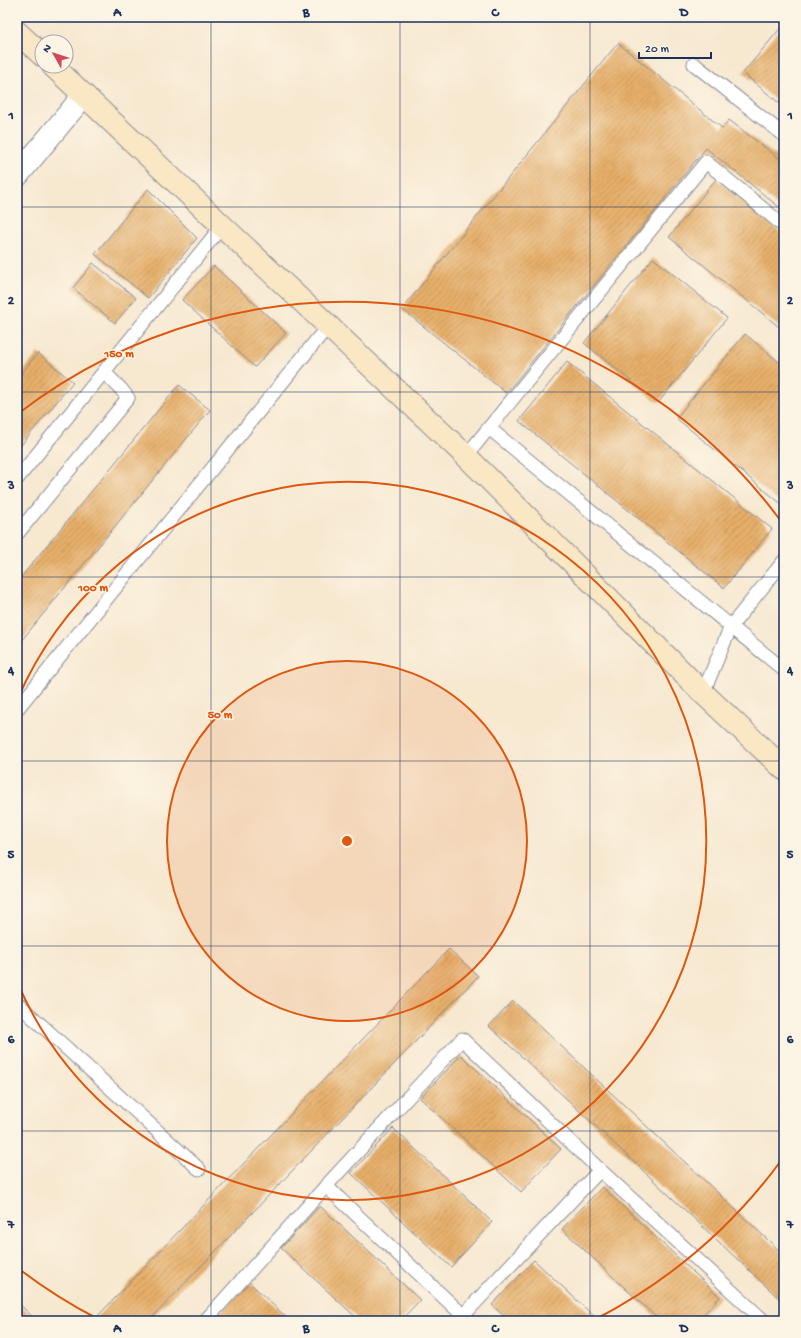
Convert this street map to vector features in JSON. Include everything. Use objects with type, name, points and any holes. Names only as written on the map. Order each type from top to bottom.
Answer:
[{"type":"street","points":[[17,32],[34,48]]},
{"type":"street","points":[[62,74],[466,456],[703,693],[784,769]]},
{"type":"street","points":[[17,176],[84,95]]},
{"type":"lane","points":[[694,64],[784,135]]},
{"type":"lane","points":[[466,456],[706,162],[784,226]]},
{"type":"lane","points":[[17,479],[222,226]]},
{"type":"lane","points":[[17,709],[328,326]]},
{"type":"lane","points":[[17,534],[128,398],[104,372]]},
{"type":"lane","points":[[489,428],[784,670]]},
{"type":"lane","points":[[703,693],[731,626],[784,561]]},
{"type":"lane","points":[[17,1003],[199,1169]]},
{"type":"lane","points":[[205,1321],[326,1186],[462,1039],[762,1321]]},
{"type":"lane","points":[[326,1186],[464,1319],[600,1170]]},
{"type":"building","points":[[784,24],[784,96],[779,103],[743,73]]},
{"type":"building","points":[[618,43],[722,128],[729,120],[784,162],[784,211],[706,148],[506,393],[402,309]]},
{"type":"building","points":[[716,179],[784,235],[784,331],[669,237]]},
{"type":"building","points":[[148,189],[197,238],[148,298],[95,254]]},
{"type":"building","points":[[653,258],[727,318],[658,403],[584,343]]},
{"type":"building","points":[[93,263],[136,298],[115,323],[73,288]]},
{"type":"building","points":[[214,266],[286,333],[255,367],[182,300]]},
{"type":"building","points":[[745,334],[784,366],[784,506],[676,418]]},
{"type":"building","points":[[38,353],[73,382],[17,450],[17,379]]},
{"type":"building","points":[[567,362],[772,529],[724,588],[519,421]]},
{"type":"building","points":[[179,385],[210,410],[17,646],[17,582]]},
{"type":"building","points":[[449,949],[478,976],[149,1321],[93,1321]]},
{"type":"building","points":[[513,1001],[784,1255],[784,1303],[489,1026]]},
{"type":"building","points":[[461,1055],[561,1149],[521,1192],[420,1098]]},
{"type":"building","points":[[393,1128],[492,1222],[451,1267],[351,1173]]},
{"type":"building","points":[[602,1187],[720,1297],[697,1321],[660,1321],[562,1229]]},
{"type":"building","points":[[320,1206],[420,1300],[400,1321],[360,1321],[281,1248]]},
{"type":"building","points":[[534,1260],[599,1321],[509,1321],[492,1305]]},
{"type":"building","points":[[249,1282],[290,1321],[212,1321]]},
{"type":"building","points":[[17,1302],[37,1321],[17,1321]]}]
